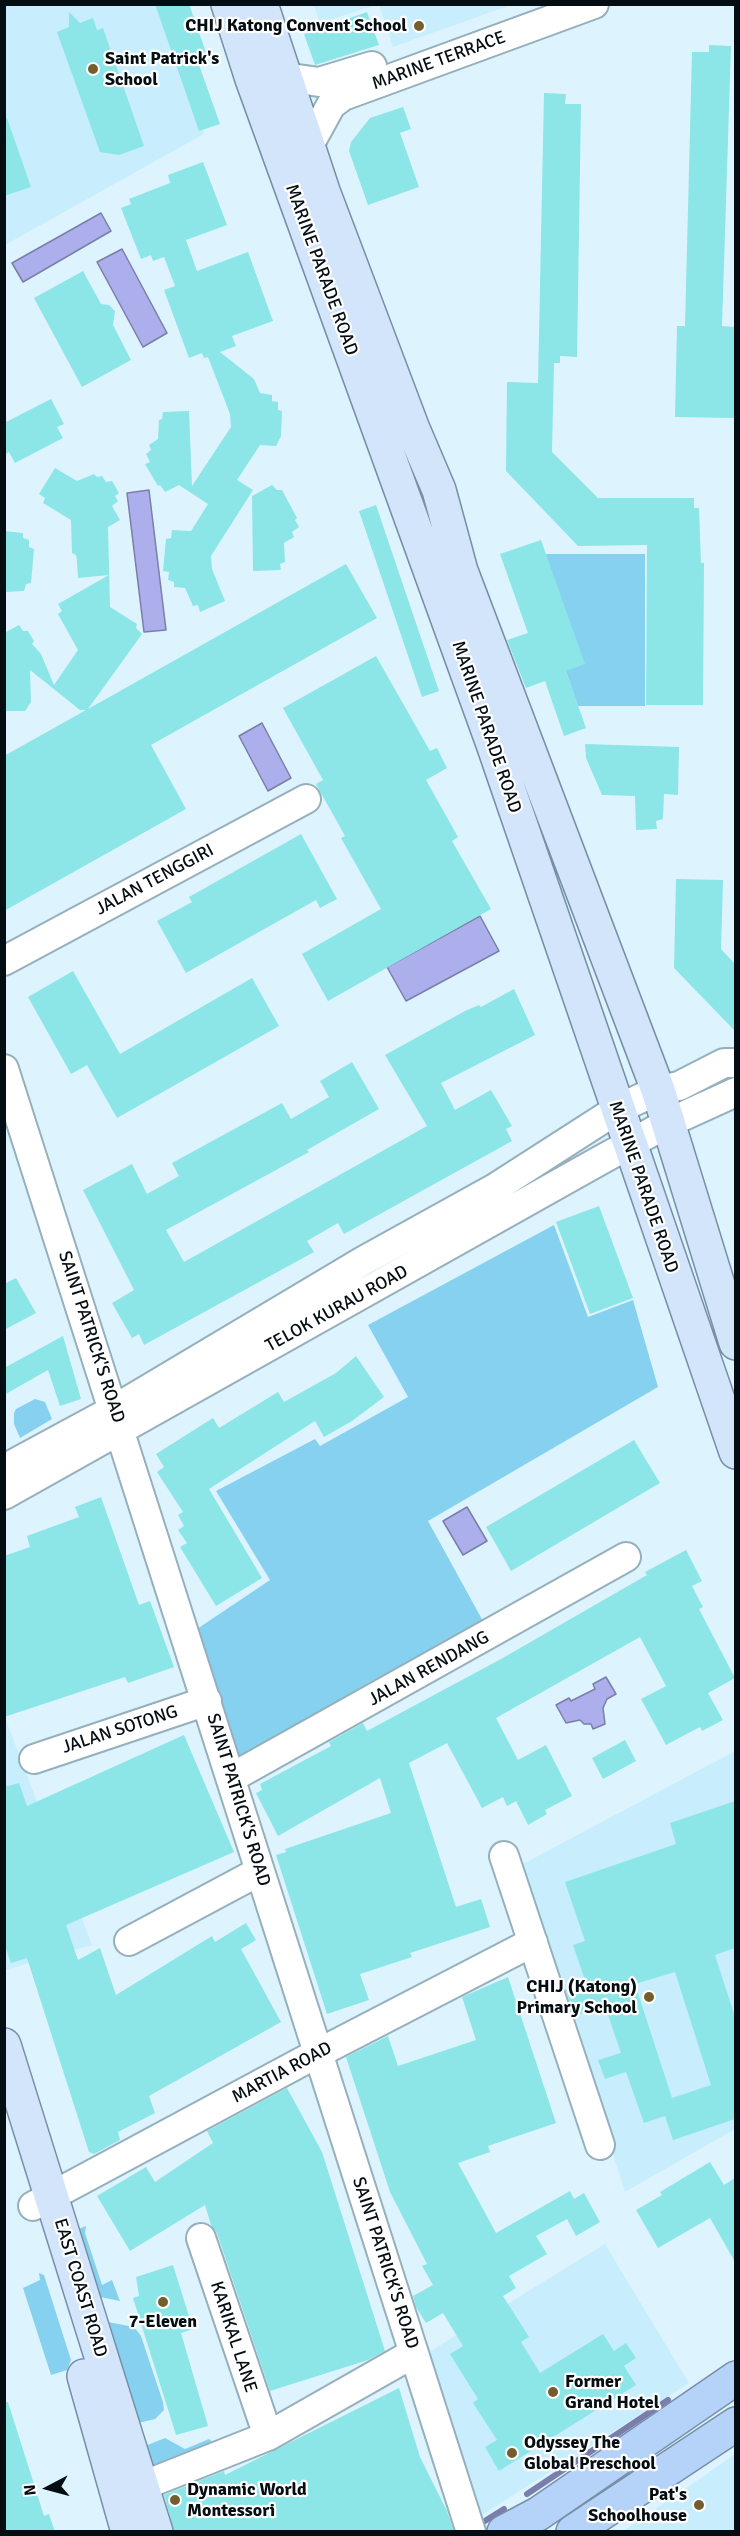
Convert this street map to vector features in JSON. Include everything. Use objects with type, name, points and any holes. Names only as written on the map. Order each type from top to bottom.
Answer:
[{"type":"highway","points":[[504,2532],[538,2514],[735,2378]]},
{"type":"highway","points":[[573,2532],[735,2424]]},
{"type":"main road","name":"MARINE PARADE ROAD","points":[[228,4],[252,79],[493,744],[735,1452]]},
{"type":"main road","name":"MARINE PARADE ROAD","points":[[261,4],[308,147],[409,419],[439,490],[461,571],[658,1090],[735,1343]]},
{"type":"main road","name":"EAST COAST ROAD","points":[[4,2045],[42,2202],[129,2491],[156,2532]]},
{"type":"main road","name":"EAST COAST ROAD","points":[[4,2116],[42,2202]]},
{"type":"main road","name":"EAST COAST ROAD","points":[[128,2532],[129,2491]]},
{"type":"street","name":"MARINE TERRACE","points":[[284,77],[319,82],[329,80],[469,33],[538,4]]},
{"type":"street","name":"MARINE TERRACE","points":[[308,147],[331,105],[343,96],[594,4]]},
{"type":"street","name":"JALAN TENGGIRI","points":[[4,961],[306,799]]},
{"type":"street","name":"TELOK KURAU ROAD","points":[[4,1495],[353,1267],[495,1188],[618,1109],[658,1090],[679,1086],[724,1063],[735,1063]]},
{"type":"street","name":"SAINT PATRICK'S ROAD","points":[[4,1069],[471,2532]]},
{"type":"street","name":"TELOK KURAU ROAD","points":[[4,1469],[117,1420],[668,1123],[735,1092]]},
{"type":"street","name":"JALAN RENDANG","points":[[231,1778],[626,1557]]},
{"type":"street","name":"JALAN SOTONG","points":[[34,1759],[207,1701]]},
{"type":"street","points":[[504,1856],[600,2145]]},
{"type":"street","points":[[129,1941],[260,1871]]},
{"type":"street","name":"MARTIA ROAD","points":[[42,2202],[318,2053],[533,1942]]},
{"type":"street","name":"KARIKAL LANE","points":[[201,2238],[268,2436]]},
{"type":"street","points":[[129,2491],[268,2436],[414,2353]]},
{"type":"shaded area","name":"CHIJ Katong Convent School","points":[[314,4],[376,5],[320,23]]},
{"type":"shaded area","name":"CHIJ Katong Convent School","points":[[379,4],[511,5],[393,47]]},
{"type":"shaded area","name":"Saint Patrick's School","points":[[5,5],[157,5],[204,134],[5,245]]},
{"type":"shaded area","points":[[101,213],[111,231],[23,282],[12,263]]},
{"type":"shaded area","points":[[122,249],[167,333],[143,347],[97,262]]},
{"type":"shaded area","points":[[149,490],[166,630],[144,632],[127,493]]},
{"type":"shaded area","points":[[546,554],[645,554],[645,706],[578,706],[566,671]]},
{"type":"shaded area","points":[[262,723],[291,778],[268,791],[239,736]]},
{"type":"shaded area","points":[[480,916],[499,951],[406,1001],[387,967]]},
{"type":"shaded area","points":[[554,1225],[588,1317],[633,1300],[658,1387],[428,1521],[489,1632],[235,1773],[185,1637],[270,1580],[216,1491],[315,1439],[320,1446],[408,1397],[368,1325]]},
{"type":"shaded area","points":[[35,1399],[45,1402],[52,1419],[20,1438],[14,1424],[14,1413],[16,1409]]},
{"type":"shaded area","points":[[467,1507],[487,1541],[463,1555],[443,1521]]},
{"type":"shaded area","points":[[606,1677],[616,1694],[607,1699],[603,1708],[605,1724],[593,1729],[591,1724],[584,1724],[580,1720],[566,1723],[556,1705],[569,1698],[571,1701],[595,1689],[593,1684]]},
{"type":"shaded area","points":[[4,1715],[92,1945],[5,1970],[4,1970]]},
{"type":"shaded area","name":"CHIJ (Katong) Primary School","points":[[735,1751],[735,2129],[625,2192],[521,1865]]},
{"type":"shaded area","points":[[86,2226],[85,2233],[102,2285],[112,2280],[120,2301],[95,2296],[76,2230]]},
{"type":"shaded area","name":"Odyssey The Global Preschool","points":[[605,2244],[689,2383],[468,2524],[416,2360]]},
{"type":"shaded area","points":[[39,2273],[44,2275],[71,2360],[67,2370],[51,2375],[23,2288],[40,2280]]},
{"type":"shaded area","points":[[106,2323],[134,2327],[141,2336],[163,2402],[164,2410],[155,2419],[138,2423]]},
{"type":"shaded area","points":[[165,2438],[185,2449],[209,2439],[216,2445],[154,2472],[145,2446]]},
{"type":"shaded area","name":"Pat's Schoolhouse","points":[[735,2454],[735,2531],[623,2531],[701,2478]]},
{"type":"building","points":[[155,4],[189,4],[208,58],[198,62],[220,124],[199,131]]},
{"type":"building","points":[[69,12],[80,23],[93,18],[97,30],[103,28],[144,146],[119,155],[100,152],[57,32],[69,27]]},
{"type":"building","points":[[367,12],[379,45],[315,65],[304,34]]},
{"type":"building","points":[[709,45],[731,46],[722,326],[735,327],[735,418],[675,417],[677,326],[685,326],[692,52],[709,52]]},
{"type":"building","points":[[544,93],[566,94],[565,104],[581,104],[577,357],[560,356],[560,363],[554,363],[552,452],[598,498],[694,498],[694,508],[699,508],[701,563],[704,563],[703,705],[646,705],[647,545],[578,546],[506,471],[507,382],[538,383]]},
{"type":"building","points":[[403,107],[411,129],[400,133],[419,187],[368,205],[349,151],[351,142],[370,118]]},
{"type":"building","points":[[7,118],[31,187],[4,196],[4,119]]},
{"type":"building","points":[[203,162],[227,225],[186,240],[197,271],[248,252],[273,321],[232,336],[236,346],[220,352],[254,379],[260,393],[272,395],[272,401],[278,402],[278,410],[282,411],[281,436],[276,446],[260,445],[237,480],[253,490],[211,556],[212,569],[225,601],[200,612],[198,605],[193,606],[185,588],[174,587],[174,582],[168,580],[169,572],[163,571],[166,539],[171,538],[172,530],[191,531],[208,504],[179,485],[165,492],[160,485],[158,486],[145,464],[150,462],[146,454],[151,450],[149,445],[158,439],[159,420],[162,419],[163,412],[189,411],[192,486],[231,427],[230,414],[208,357],[204,358],[202,353],[189,358],[164,290],[175,286],[164,257],[153,261],[151,255],[141,259],[121,208],[131,204],[129,199],[170,183],[168,175]]},
{"type":"building","points":[[83,271],[101,304],[109,305],[115,311],[113,325],[131,360],[82,387],[34,298]]},
{"type":"building","points":[[51,399],[64,424],[57,427],[63,438],[15,463],[9,452],[4,455],[4,423]]},
{"type":"building","points":[[55,468],[77,481],[94,474],[97,477],[102,476],[106,482],[112,481],[119,493],[115,496],[118,501],[112,506],[120,520],[108,527],[110,607],[137,624],[136,628],[142,634],[88,709],[346,564],[377,618],[151,745],[186,809],[4,911],[4,756],[86,710],[80,710],[30,670],[31,702],[25,711],[4,711],[4,633],[19,625],[23,631],[28,631],[34,641],[32,644],[41,654],[54,685],[78,650],[58,614],[62,611],[58,604],[109,575],[78,578],[76,555],[72,553],[71,520],[43,503],[45,498],[39,494]]},
{"type":"building","points":[[272,485],[277,490],[282,490],[297,518],[295,520],[299,527],[292,532],[294,537],[284,543],[285,562],[280,564],[281,570],[253,571],[252,496]]},
{"type":"building","points":[[376,505],[439,691],[422,697],[359,511]]},
{"type":"building","points":[[4,531],[23,533],[23,538],[29,540],[29,547],[34,549],[31,583],[26,584],[24,591],[4,592]]},
{"type":"building","points":[[541,540],[585,664],[566,671],[586,728],[564,736],[545,681],[526,688],[507,640],[528,633],[500,554]]},
{"type":"building","points":[[376,656],[430,751],[437,748],[447,768],[426,780],[458,837],[452,841],[491,909],[328,1001],[302,954],[381,909],[341,838],[345,836],[316,784],[323,780],[283,708]]},
{"type":"building","points":[[585,744],[679,747],[678,795],[664,794],[663,819],[656,821],[657,829],[636,830],[635,796],[602,795],[586,758]]},
{"type":"building","points":[[301,834],[337,899],[320,908],[316,900],[186,973],[157,921],[192,902],[189,897]]},
{"type":"building","points":[[676,879],[723,880],[721,949],[735,964],[735,1031],[674,968]]},
{"type":"building","points":[[73,971],[120,1054],[252,978],[279,1026],[117,1118],[87,1065],[71,1074],[28,997]]},
{"type":"building","points":[[514,989],[535,1035],[441,1083],[455,1110],[491,1090],[512,1126],[506,1129],[512,1141],[344,1234],[338,1223],[307,1241],[314,1252],[144,1345],[139,1334],[132,1338],[112,1303],[134,1290],[83,1190],[132,1164],[147,1194],[179,1176],[172,1163],[282,1103],[291,1119],[329,1097],[320,1081],[352,1062],[379,1109],[307,1150],[309,1152],[166,1230],[184,1262],[427,1126],[385,1055],[465,1011],[479,1005],[481,1007]]},
{"type":"building","points":[[599,1206],[633,1298],[590,1314],[556,1222]]},
{"type":"building","points":[[16,1278],[36,1313],[4,1330],[4,1284]]},
{"type":"building","points":[[63,1336],[81,1399],[60,1406],[48,1370],[4,1395],[4,1368]]},
{"type":"building","points":[[356,1356],[384,1397],[352,1421],[324,1437],[315,1421],[209,1489],[262,1578],[216,1606],[180,1547],[187,1543],[178,1530],[184,1526],[178,1515],[183,1512],[157,1472],[164,1467],[156,1454],[213,1418],[219,1428],[278,1392],[284,1402],[336,1373]]},
{"type":"building","points":[[634,1440],[660,1483],[511,1571],[486,1527]]},
{"type":"building","points":[[101,1497],[139,1605],[150,1601],[174,1667],[128,1683],[125,1677],[4,1717],[4,1556],[30,1547],[27,1536],[79,1517],[75,1507]]},
{"type":"building","points":[[686,1550],[702,1581],[692,1586],[703,1607],[699,1609],[735,1678],[708,1693],[723,1720],[702,1731],[700,1727],[666,1745],[641,1699],[666,1686],[640,1637],[496,1718],[518,1760],[546,1745],[572,1796],[545,1810],[547,1814],[528,1825],[516,1801],[507,1806],[503,1797],[482,1808],[447,1743],[409,1763],[456,1907],[481,1899],[490,1927],[410,1953],[412,1957],[360,1974],[369,2000],[327,2014],[276,1855],[286,1852],[285,1849],[391,1813],[380,1778],[278,1836],[256,1793],[262,1790],[260,1784],[331,1746],[329,1742],[363,1723],[367,1731],[501,1659],[647,1575],[645,1572]]},
{"type":"building","points":[[184,1735],[234,1852],[66,1925],[78,1960],[100,1948],[116,1995],[212,1936],[215,1942],[246,1923],[256,1940],[241,1949],[281,2022],[149,2096],[155,2113],[118,2132],[120,2140],[94,2154],[89,2152],[27,1958],[11,1963],[4,1943],[4,1787],[19,1783],[27,1806]]},
{"type":"building","points":[[625,1740],[636,1761],[603,1779],[592,1758]]},
{"type":"building","points":[[735,1801],[735,1948],[715,1955],[735,2017],[735,2119],[673,2140],[665,2116],[644,2123],[626,2072],[605,2079],[598,2060],[621,2053],[605,2006],[575,2016],[566,1990],[586,1983],[573,1945],[585,1941],[565,1882],[676,1844],[670,1823]],"holes":[[[675,1972],[711,2085],[672,2098],[635,1984]]]},
{"type":"building","points":[[508,1977],[556,2123],[488,2146],[490,2152],[458,2163],[496,2233],[570,2191],[574,2199],[584,2193],[600,2222],[576,2236],[567,2219],[536,2236],[547,2254],[509,2276],[516,2288],[503,2296],[529,2337],[521,2342],[540,2373],[603,2334],[614,2351],[626,2343],[636,2358],[624,2366],[636,2385],[499,2471],[485,2447],[497,2440],[473,2403],[478,2399],[450,2354],[463,2346],[443,2313],[426,2323],[416,2307],[413,2296],[433,2285],[422,2266],[427,2264],[390,2192],[346,2057],[388,2036],[398,2066],[476,2040],[462,1997]]},
{"type":"building","points":[[287,2088],[322,2152],[385,2351],[368,2360],[270,2391],[217,2233],[211,2225],[205,2205],[130,2251],[97,2196],[146,2167],[155,2182],[213,2143],[207,2131]]},
{"type":"building","points":[[710,2162],[724,2185],[735,2178],[735,2262],[710,2218],[658,2248],[636,2210],[662,2195],[660,2192]]},
{"type":"building","points":[[173,2265],[193,2329],[181,2333],[208,2426],[176,2435],[133,2298],[139,2296],[136,2277]]},
{"type":"building","points":[[399,2388],[420,2457],[447,2511],[454,2532],[174,2532],[164,2495],[224,2471],[225,2475]]},
{"type":"building","points":[[8,2402],[44,2516],[49,2514],[55,2532],[4,2532],[4,2403]]},
{"type":"waterway","points":[[527,2494],[668,2400]]},
{"type":"waterway","points":[[480,2524],[504,2509]]},
{"type":"place","name":"CHIJ Katong Convent School","points":[[419,26]]},
{"type":"place","name":"Saint Patrick's School","points":[[93,69]]},
{"type":"place","name":"CHIJ (Katong) Primary School","points":[[649,1997]]},
{"type":"place","name":"7-Eleven","points":[[163,2302]]},
{"type":"place","name":"Former Grand Hotel","points":[[553,2392]]},
{"type":"place","name":"Odyssey The Global Preschool","points":[[512,2453]]},
{"type":"place","name":"Dynamic World Montessori","points":[[175,2500]]},
{"type":"place","name":"Pat's Schoolhouse","points":[[699,2505]]}]
